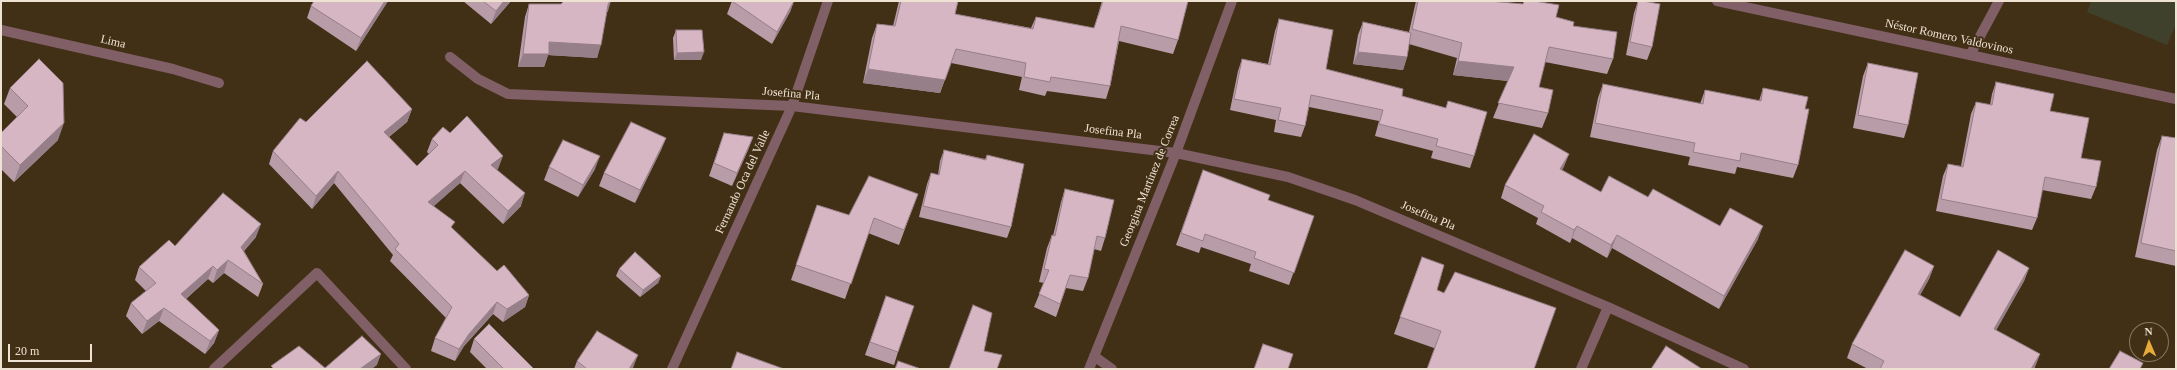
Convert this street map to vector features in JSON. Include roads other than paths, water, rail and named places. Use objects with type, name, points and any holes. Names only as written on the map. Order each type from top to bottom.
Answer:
[{"type":"street","name":"Fernando Oca del Valle","points":[[672,369],[792,106],[828,1]]},
{"type":"street","name":"Georgina Martínez de Correa","points":[[1089,369],[1176,153],[1232,1]]},
{"type":"street","name":"Néstor Romero Valdovinos","points":[[1717,1],[2176,99]]},
{"type":"street","points":[[1970,55],[1999,1]]},
{"type":"street","name":"Lima","points":[[1,30],[173,69],[219,83]]},
{"type":"street","name":"Josefina Pla","points":[[450,57],[478,79],[508,94],[792,106],[1176,153],[1288,177],[1355,200],[1608,306],[1744,369]]},
{"type":"street","points":[[214,369],[317,273],[406,369]]},
{"type":"street","points":[[1581,369],[1608,306]]},
{"type":"street","points":[[1094,356],[1112,369]]}]
